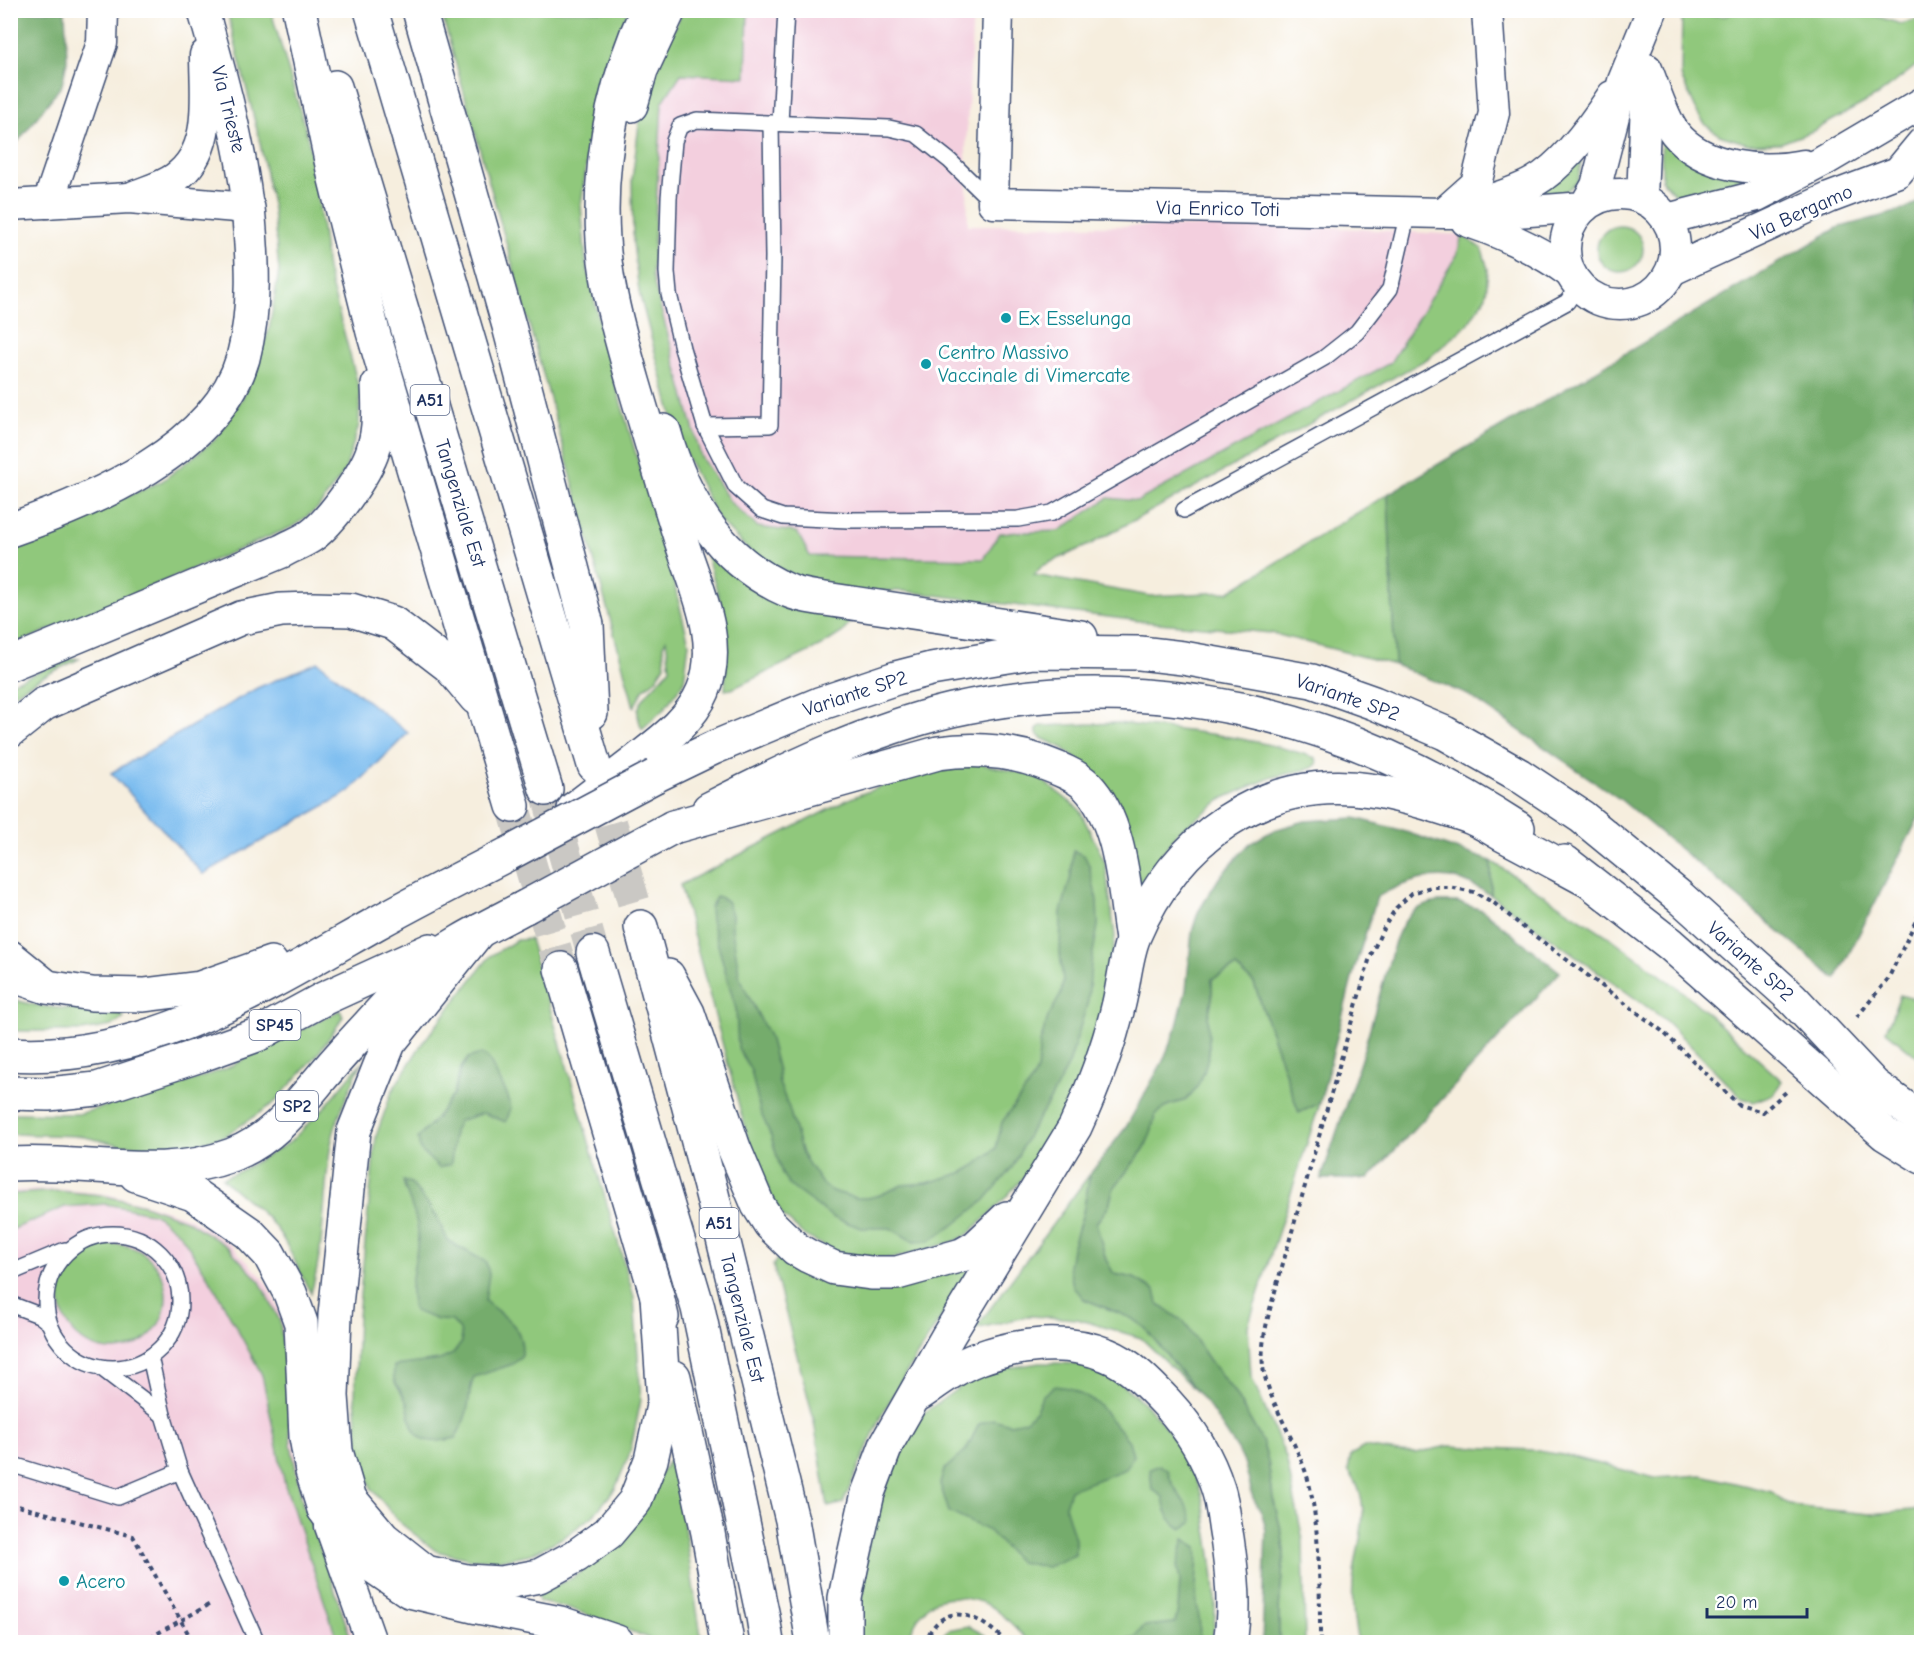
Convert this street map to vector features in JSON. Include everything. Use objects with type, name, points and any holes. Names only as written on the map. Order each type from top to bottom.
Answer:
[{"type":"main road","points":[[299,10],[335,179],[373,333],[513,806]]},
{"type":"main road","name":"Tangenziale Est","points":[[312,10],[546,789]]},
{"type":"main road","points":[[371,10],[594,765],[587,625],[509,326],[419,10]]},
{"type":"main road","points":[[538,837],[670,734],[692,712],[703,692],[710,671],[710,648],[702,601],[664,487],[612,305],[603,240],[606,152],[616,96],[627,58],[647,10]]},
{"type":"main road","points":[[669,10],[641,70],[622,144],[617,178],[617,240],[627,302],[672,459],[681,482],[705,524],[729,552],[768,581],[792,592],[825,599],[1054,632],[1247,669]]},
{"type":"main road","points":[[10,530],[56,514],[144,471],[178,446],[222,404],[242,359],[251,315],[252,246],[248,208]]},
{"type":"main road","points":[[10,664],[282,551],[312,535],[343,500],[365,468],[374,450],[378,424],[378,387],[373,333]]},
{"type":"main road","points":[[10,730],[44,704],[242,618],[291,610],[351,610],[393,623],[449,666],[483,706]]},
{"type":"main road","name":"Variante SP2","points":[[538,837],[713,748],[819,704],[896,678],[962,663],[1034,652],[1140,653],[1312,681],[1374,703],[1445,733],[1518,775],[1582,818],[1681,898],[1792,998],[1874,1085],[1922,1120]]},
{"type":"main road","name":"Variante SP2","points":[[673,827],[800,764],[907,723],[952,710],[1006,700],[1061,695],[1114,694],[1176,700],[1266,716],[1328,733],[1372,750],[1475,800],[1524,832],[1670,944],[1885,1134],[1922,1157]]},
{"type":"main road","points":[[673,827],[938,753],[959,750],[997,751],[1028,758],[1051,766],[1077,780],[1086,786],[1103,808],[1117,846],[1132,939]]},
{"type":"main road","points":[[845,1642],[845,1598],[868,1493],[887,1443],[948,1336],[1061,1152],[1092,1091],[1121,994],[1132,939],[1150,901],[1176,864],[1201,840],[1231,817],[1257,803],[1307,789],[1368,789],[1407,797],[1469,817],[1587,880]]},
{"type":"main road","name":"SP2","points":[[10,1164],[72,1163],[114,1168],[156,1169],[195,1164],[232,1155],[260,1141],[281,1125],[418,971],[479,931],[673,827]]},
{"type":"main road","name":"SP45","points":[[10,1054],[57,1055],[96,1050],[132,1042],[173,1028],[239,998],[538,837]]},
{"type":"main road","name":"SP45","points":[[10,1093],[48,1094],[97,1089],[201,1056],[257,1035],[325,998],[525,907]]},
{"type":"main road","points":[[10,973],[47,987],[92,994],[144,995],[200,988],[377,923]]},
{"type":"main road","name":"Tangenziale Est","points":[[813,1642],[792,1520],[712,1194],[641,927],[687,1013],[734,1148],[758,1205],[770,1224],[796,1249],[808,1256],[834,1268],[883,1273],[912,1269],[962,1255],[976,1247],[1007,1218],[1061,1152]]},
{"type":"main road","points":[[479,931],[389,1043],[354,1131],[335,1315],[332,1396],[336,1451],[350,1499],[382,1538],[426,1572],[467,1581],[501,1583],[539,1576],[576,1556],[608,1533],[635,1501],[651,1460],[664,1401],[657,1296]]},
{"type":"main road","name":"Tangenziale Est","points":[[593,953],[698,1308],[767,1642]]},
{"type":"main road","points":[[10,957],[47,987]]},
{"type":"main road","points":[[561,969],[657,1296],[711,1552],[727,1642]]},
{"type":"main road","points":[[1792,998],[1898,1081],[1922,1097]]},
{"type":"main road","points":[[114,1168],[193,1194],[249,1233],[269,1254],[290,1293],[301,1323],[306,1437],[312,1471],[324,1509],[358,1556],[409,1591],[560,1623],[618,1642]]},
{"type":"main road","points":[[910,1401],[955,1369],[976,1359],[1015,1347],[1037,1345],[1085,1348],[1108,1355],[1149,1383],[1179,1416],[1198,1444],[1218,1489],[1230,1557],[1232,1629],[1230,1642]]},
{"type":"main road","points":[[543,1642],[558,1639],[587,1639],[605,1642]]},
{"type":"street","points":[[48,203],[102,43],[103,10]]},
{"type":"street","points":[[993,203],[998,10]]},
{"type":"street","points":[[1443,213],[1476,184],[1494,113],[1487,10]]},
{"type":"street","points":[[129,198],[175,178],[196,155],[205,124],[204,15]]},
{"type":"street","name":"Via Trieste","points":[[204,15],[232,114],[243,165],[248,208]]},
{"type":"street","points":[[1584,207],[1612,194],[1627,194],[1642,198],[1656,207],[1667,219],[1676,244],[1675,257],[1672,270],[1664,284],[1652,295],[1638,302],[1621,305],[1606,303],[1591,297],[1574,279],[1565,259],[1566,238],[1574,218],[1584,207],[1596,186],[1635,75],[1650,18]]},
{"type":"street","points":[[1443,213],[1502,196],[1534,182],[1563,158],[1635,75]]},
{"type":"street","points":[[1635,75],[1674,132],[1697,153],[1725,163],[1764,169],[1790,168],[1822,162]]},
{"type":"street","points":[[1635,75],[1642,198]]},
{"type":"street","name":"Via Bergamo","points":[[1667,219],[1757,196],[1822,162],[1922,103]]},
{"type":"street","name":"Via Bergamo","points":[[1672,270],[1829,198],[1910,168],[1922,143]]},
{"type":"street","points":[[10,205],[129,198],[248,208]]},
{"type":"street","name":"Via Enrico Toti","points":[[993,203],[1443,213],[1504,213],[1584,207]]},
{"type":"street","name":"Via Enrico Toti","points":[[1443,213],[1501,232],[1544,254],[1574,279]]},
{"type":"street","points":[[324,1509],[371,1642]]},
{"type":"lane","points":[[705,426],[770,425],[776,123],[786,10]]},
{"type":"lane","points":[[993,203],[950,161],[916,134],[889,128],[697,120],[680,126],[674,141],[669,198],[667,272],[669,294],[705,426],[736,487],[762,510],[783,517],[848,520],[1006,519],[1052,513],[1324,358],[1357,332],[1390,289],[1408,212]]},
{"type":"lane","points":[[1184,510],[1567,302],[1574,279]]},
{"type":"lane","points":[[10,1273],[71,1247],[88,1237],[108,1233],[127,1234],[146,1241],[162,1254],[173,1269],[180,1288],[180,1308],[175,1327],[165,1344],[150,1357],[135,1365],[118,1368],[100,1367],[68,1352],[56,1338],[48,1322],[45,1302],[48,1281],[57,1263],[71,1247]]},
{"type":"lane","points":[[10,1304],[39,1315],[48,1322]]},
{"type":"lane","points":[[150,1357],[180,1472],[257,1642]]},
{"type":"lane","points":[[100,1367],[164,1415]]},
{"type":"lane","points":[[10,1464],[118,1497],[180,1472]]},
{"type":"path","points":[[1320,1642],[1316,1522],[1309,1484],[1264,1376],[1263,1354],[1270,1309],[1370,957],[1396,908],[1412,893],[1431,886],[1474,892],[1494,903],[1662,1031],[1739,1105],[1763,1112],[1787,1092]]},
{"type":"path","points":[[1857,1017],[1888,979],[1922,908]]},
{"type":"path","points":[[10,1504],[133,1536],[192,1642]]},
{"type":"path","points":[[142,1642],[233,1591]]},
{"type":"path","points":[[925,1642],[930,1630],[946,1617],[960,1615],[973,1617],[984,1623],[1006,1642]]},
{"type":"shaded area","points":[[748,11],[973,11],[966,149],[968,225],[1326,227],[1462,235],[1457,254],[1390,363],[1138,501],[1108,498],[1059,531],[1000,533],[983,559],[810,556],[797,532],[758,527],[731,503],[701,457],[652,276],[662,103],[680,74],[746,76]]},
{"type":"shaded area","points":[[59,1189],[106,1194],[190,1218],[230,1244],[264,1279],[284,1319],[290,1374],[292,1429],[303,1498],[355,1642],[11,1642],[10,1191]]},
{"type":"green space","points":[[10,11],[65,11],[67,61],[62,85],[17,143],[11,146]]},
{"type":"green space","points":[[227,11],[271,11],[308,138],[327,269],[360,392],[359,425],[345,471],[318,508],[294,526],[11,646],[11,545],[35,537],[162,481],[216,439],[243,397],[269,330],[279,271],[273,210],[259,138]]},
{"type":"green space","points":[[441,11],[628,11],[613,45],[594,111],[581,205],[586,262],[606,352],[674,583],[689,643],[684,682],[664,709],[642,729],[638,715],[640,704],[670,668],[666,640],[663,646],[665,665],[656,679],[643,690],[634,707]]},
{"type":"green space","points":[[683,11],[748,11],[746,77],[681,74],[662,103],[652,276],[701,457],[731,503],[758,527],[797,532],[810,556],[983,559],[1000,533],[1059,531],[1108,498],[1138,501],[1390,363],[1457,255],[1462,235],[1482,249],[1488,269],[1486,296],[1468,324],[1429,358],[1091,544],[1042,566],[1034,575],[1150,596],[1228,592],[1388,494],[1395,665],[1271,633],[1147,622],[903,591],[845,591],[801,579],[756,558],[718,519],[678,439],[639,292],[633,243],[632,180],[640,117],[667,43]]},
{"type":"green space","points":[[1682,11],[1706,11],[1706,15],[1726,16],[1734,11],[1860,11],[1901,24],[1921,18],[1921,62],[1877,96],[1813,131],[1781,143],[1748,144],[1719,135],[1706,125],[1698,114],[1681,76]]},
{"type":"green space","points":[[1661,132],[1753,175],[1706,191],[1677,196],[1662,181]]},
{"type":"green space","points":[[1584,144],[1578,181],[1557,199],[1514,197]]},
{"type":"green space","points":[[1921,201],[1921,813],[1836,979],[1621,800],[1468,695],[1395,665],[1388,494],[1837,228],[1900,211]]},
{"type":"green space","points":[[1620,226],[1636,233],[1643,249],[1636,265],[1620,272],[1604,265],[1597,249],[1604,233]]},
{"type":"green space","points":[[710,554],[850,622],[843,632],[821,646],[732,689],[725,690],[727,641],[720,601],[707,557]]},
{"type":"green space","points":[[72,658],[79,659],[40,678],[11,696],[11,683]]},
{"type":"green space","points":[[1116,723],[1192,731],[1267,744],[1316,758],[1317,764],[1312,768],[1270,778],[1224,798],[1178,832],[1141,883],[1136,881],[1096,776],[1063,748],[1037,734],[1040,726]]},
{"type":"green space","points":[[971,762],[1037,776],[1079,809],[1105,862],[1115,936],[1104,1022],[1050,1148],[996,1208],[967,1235],[956,1241],[895,1258],[872,1258],[838,1253],[805,1236],[782,1215],[772,1198],[749,1143],[680,885],[851,798],[926,769]]},
{"type":"green space","points":[[1355,818],[1397,829],[1491,861],[1491,895],[1461,880],[1436,877],[1405,884],[1377,897],[1355,967],[1320,1103],[1299,1113],[1254,983],[1236,967],[1212,979],[1212,999],[1208,1017],[1209,1053],[1197,1087],[1186,1100],[1169,1105],[1155,1115],[1144,1149],[1113,1189],[1109,1206],[1096,1223],[1106,1260],[1114,1274],[1134,1278],[1155,1290],[1158,1304],[1184,1322],[1234,1392],[1262,1441],[1268,1461],[1284,1553],[1279,1609],[1279,1642],[1262,1642],[1266,1530],[1238,1450],[1210,1408],[1145,1328],[1131,1318],[1084,1299],[1073,1286],[1069,1267],[1090,1174],[1126,1127],[1163,1061],[1177,1026],[1186,990],[1192,932],[1198,912],[1219,878],[1249,844],[1274,830],[1305,821]]},
{"type":"green space","points":[[1073,851],[1084,855],[1089,865],[1097,900],[1098,926],[1091,963],[1088,1001],[1069,1064],[1029,1133],[1013,1166],[985,1200],[954,1225],[929,1241],[914,1242],[890,1228],[862,1228],[834,1218],[790,1186],[782,1174],[771,1136],[760,1111],[751,1070],[738,1048],[736,1009],[711,920],[710,907],[717,896],[727,901],[732,915],[740,979],[769,1036],[779,1083],[789,1108],[802,1154],[822,1184],[832,1191],[856,1198],[868,1198],[902,1185],[927,1183],[964,1172],[996,1148],[1002,1122],[1032,1081],[1037,1070],[1040,1043],[1048,1017],[1061,994],[1063,981],[1060,953],[1061,912],[1071,876]]},
{"type":"green space","points":[[1491,861],[1611,938],[1686,994],[1782,1081],[1774,1094],[1753,1102],[1742,1098],[1664,1019],[1491,895]]},
{"type":"green space","points":[[1437,902],[1457,902],[1482,910],[1560,972],[1368,1179],[1321,1179],[1361,1059],[1398,933],[1415,910]]},
{"type":"green space","points":[[530,939],[634,1297],[641,1400],[630,1453],[615,1489],[593,1516],[564,1537],[531,1554],[500,1560],[470,1559],[436,1551],[399,1522],[371,1488],[359,1447],[355,1396],[358,1316],[368,1212],[376,1136],[392,1091],[421,1045],[490,956],[517,940]]},
{"type":"green space","points":[[1236,967],[1254,983],[1299,1112],[1320,1103],[1248,1326],[1251,1376],[1286,1457],[1303,1540],[1305,1642],[1279,1642],[1279,1609],[1284,1553],[1268,1461],[1262,1441],[1234,1392],[1184,1322],[1158,1304],[1134,1278],[1114,1274],[1106,1260],[1096,1223],[1109,1206],[1113,1189],[1144,1149],[1155,1115],[1169,1105],[1186,1100],[1209,1053],[1208,1017],[1212,999],[1212,979]]},
{"type":"green space","points":[[1900,995],[1921,1001],[1921,1060],[1886,1031]]},
{"type":"green space","points":[[10,998],[50,1007],[119,1011],[124,1017],[112,1026],[82,1031],[11,1031]]},
{"type":"green space","points":[[340,1010],[343,1017],[318,1054],[274,1103],[225,1136],[181,1148],[121,1145],[80,1136],[11,1134],[10,1113],[78,1114],[165,1090],[225,1069]]},
{"type":"green space","points":[[481,1054],[488,1058],[507,1094],[511,1108],[506,1122],[483,1113],[459,1121],[454,1132],[451,1164],[439,1168],[420,1150],[418,1138],[453,1095],[461,1068],[468,1058]]},
{"type":"green space","points":[[362,1062],[343,1105],[332,1139],[319,1257],[311,1293],[289,1249],[274,1226],[222,1178],[240,1171],[289,1143],[324,1108]]},
{"type":"green space","points":[[1090,1174],[1083,1213],[1072,1249],[1084,1299],[1131,1318],[1145,1328],[1197,1392],[1141,1338],[1077,1319],[1030,1316],[975,1329]]},
{"type":"green space","points":[[403,1181],[411,1183],[436,1215],[448,1241],[486,1262],[489,1274],[485,1301],[517,1329],[522,1345],[522,1355],[513,1364],[474,1377],[466,1414],[456,1438],[443,1441],[430,1441],[415,1432],[406,1401],[394,1379],[394,1366],[440,1360],[453,1354],[462,1342],[460,1330],[452,1321],[438,1320],[414,1311],[411,1291],[418,1231],[416,1218]]},
{"type":"green space","points":[[59,1191],[101,1195],[144,1205],[188,1221],[228,1247],[260,1282],[280,1321],[291,1445],[303,1505],[325,1561],[352,1642],[338,1642],[285,1485],[262,1375],[212,1283],[181,1235],[155,1214],[106,1204],[65,1207],[11,1230],[11,1194]]},
{"type":"green space","points":[[113,1244],[133,1248],[150,1260],[162,1277],[166,1297],[162,1317],[150,1334],[133,1346],[113,1350],[93,1346],[76,1334],[64,1317],[60,1297],[64,1277],[76,1260],[93,1248]]},
{"type":"green space","points":[[783,1251],[967,1268],[966,1279],[881,1416],[843,1503],[828,1507],[813,1416],[773,1265]]},
{"type":"green space","points":[[1039,1363],[1078,1365],[1101,1372],[1134,1394],[1175,1440],[1194,1475],[1204,1505],[1214,1583],[1215,1613],[1212,1642],[1029,1642],[1009,1621],[989,1605],[955,1597],[939,1600],[927,1607],[911,1631],[907,1642],[858,1642],[859,1598],[870,1535],[900,1446],[921,1415],[964,1384],[1001,1369]]},
{"type":"green space","points":[[1054,1386],[1070,1388],[1098,1404],[1129,1441],[1133,1456],[1126,1469],[1070,1490],[1065,1506],[1075,1539],[1075,1555],[1047,1567],[1019,1562],[989,1531],[949,1512],[940,1484],[944,1470],[966,1450],[979,1424],[993,1419],[1010,1424],[1025,1421],[1036,1410],[1042,1396]]},
{"type":"green space","points":[[1448,1446],[1532,1450],[1569,1456],[1655,1478],[1702,1475],[1772,1492],[1786,1503],[1801,1507],[1870,1514],[1921,1509],[1921,1642],[1358,1642],[1353,1590],[1363,1507],[1361,1495],[1348,1470],[1351,1455],[1364,1447],[1416,1453]]},
{"type":"green space","points":[[670,1459],[674,1462],[702,1642],[654,1642],[569,1608],[539,1602],[537,1592],[572,1578],[610,1551]]},
{"type":"green space","points":[[1160,1465],[1168,1471],[1173,1485],[1189,1510],[1192,1523],[1182,1529],[1168,1516],[1163,1497],[1152,1489],[1150,1469]]},
{"type":"green space","points":[[1184,1539],[1197,1547],[1196,1590],[1200,1629],[1198,1642],[1113,1642],[1135,1637],[1144,1626],[1175,1623],[1180,1580],[1177,1566]]},
{"type":"green space","points":[[968,1626],[985,1635],[992,1642],[936,1642],[948,1630]]},
{"type":"water","points":[[318,662],[408,733],[349,792],[203,874],[111,773],[257,688]]},
{"type":"tunnel","points":[[597,776],[641,927]]},
{"type":"tunnel","points":[[546,789],[593,953]]},
{"type":"tunnel","points":[[513,806],[561,969]]},
{"type":"place","name":"Ex Esselunga","points":[[1006,318]]},
{"type":"place","name":"Centro Massivo Vaccinale di Vimercate","points":[[926,364]]},
{"type":"place","name":"Acero","points":[[64,1581]]}]
